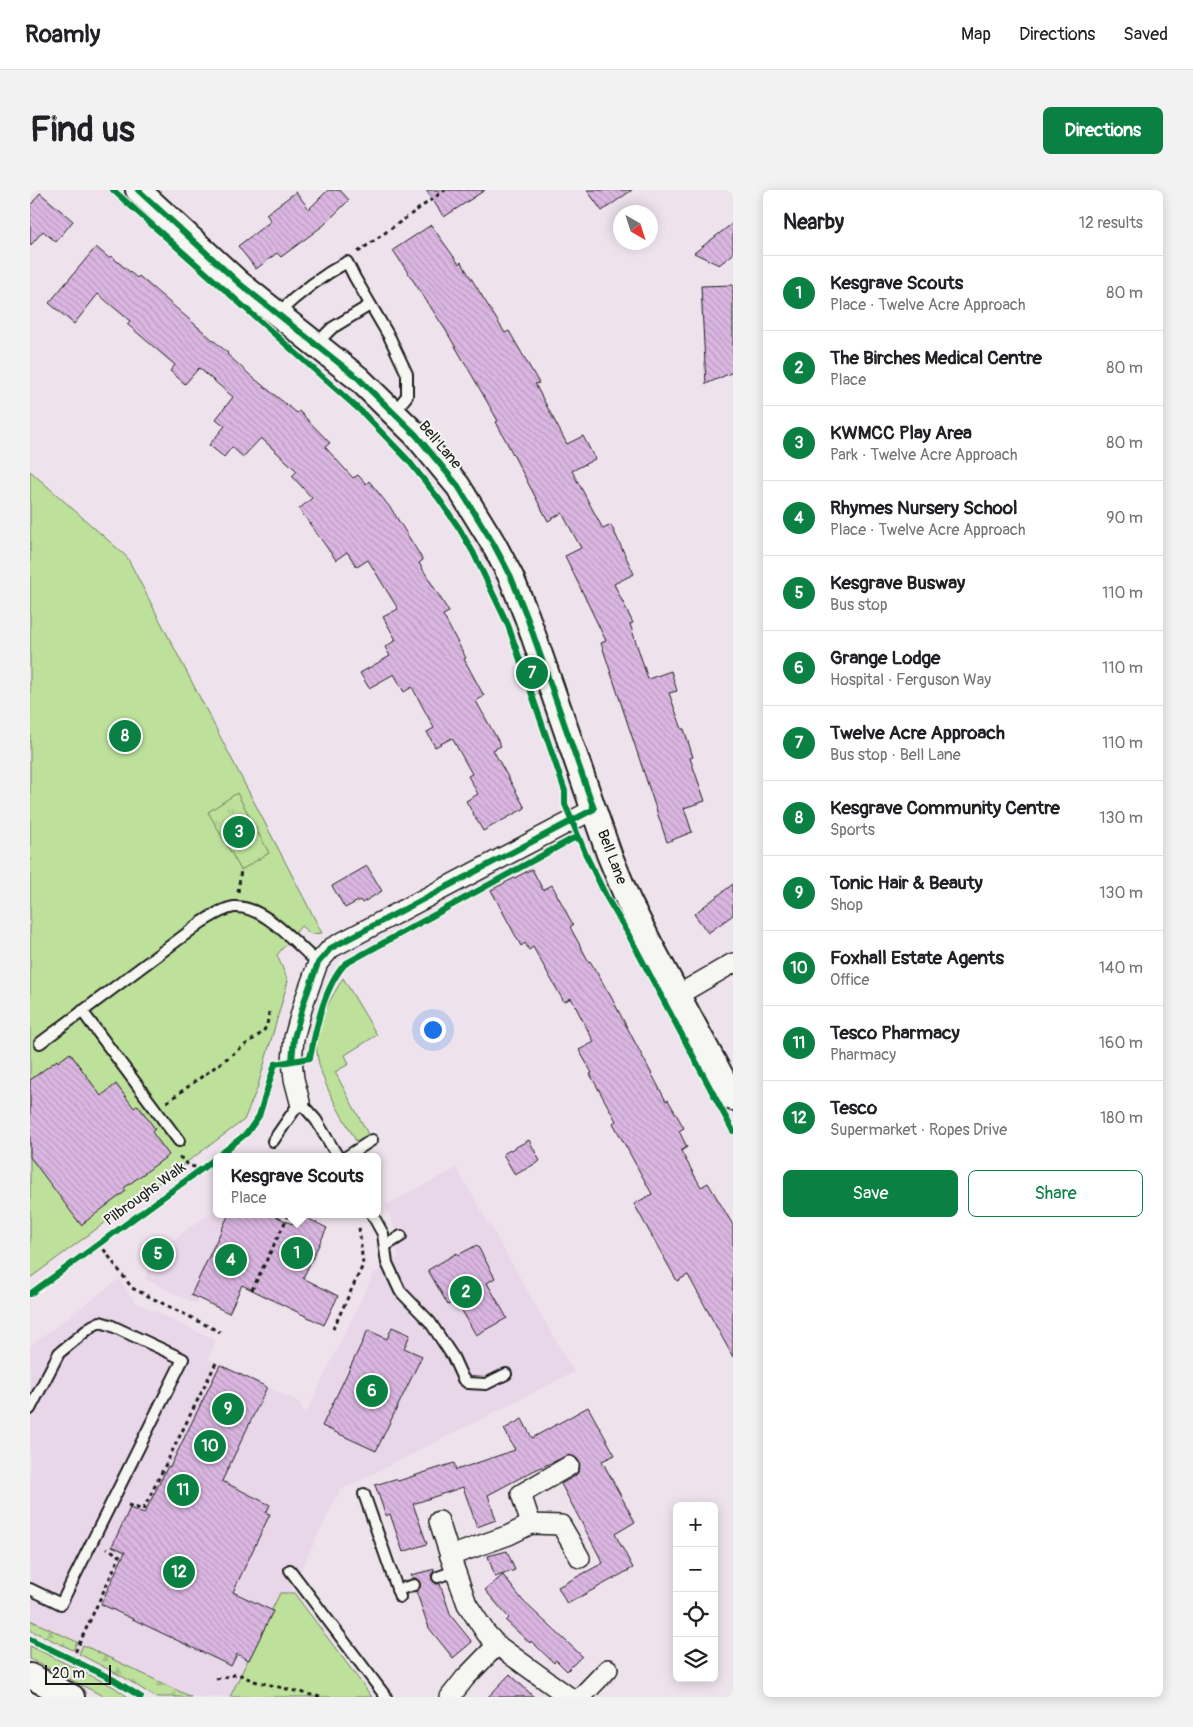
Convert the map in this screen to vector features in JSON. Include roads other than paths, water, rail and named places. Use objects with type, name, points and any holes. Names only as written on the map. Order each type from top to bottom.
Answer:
[{"type":"street","name":"Bell Lane","points":[[138,190],[207,255],[276,314],[358,379],[394,412],[416,435],[458,486],[493,543],[511,577],[628,900],[733,1098]]},
{"type":"street","points":[[300,1102],[294,1079],[292,1050],[304,1002],[318,963],[331,948],[594,809]]},
{"type":"street","points":[[678,995],[733,963]]},
{"type":"street","points":[[532,1524],[521,1494],[569,1466]]},
{"type":"street","points":[[439,1521],[448,1568],[486,1633],[497,1645],[570,1697]]},
{"type":"street","points":[[448,1568],[532,1524],[561,1525],[580,1558]]},
{"type":"street","points":[[450,1697],[465,1678],[497,1645]]},
{"type":"street","points":[[581,1697],[608,1669]]},
{"type":"street","points":[[30,1676],[66,1696]]},
{"type":"lane","points":[[276,314],[324,274],[348,262],[370,305],[390,338],[407,374],[407,396],[394,412]]},
{"type":"lane","points":[[315,345],[332,328],[370,305]]},
{"type":"lane","points":[[40,1043],[202,922],[218,912],[235,907],[264,916],[318,963]]},
{"type":"lane","points":[[82,1011],[179,1141]]},
{"type":"lane","points":[[273,1141],[300,1102],[316,1120],[336,1153]]},
{"type":"lane","points":[[352,1153],[372,1140]]},
{"type":"lane","points":[[374,1218],[383,1234],[387,1263],[400,1291],[430,1322],[453,1357],[463,1379],[468,1383],[486,1384],[506,1374]]},
{"type":"lane","points":[[385,1246],[401,1236]]},
{"type":"lane","points":[[30,1409],[59,1353],[92,1326],[100,1322],[183,1359],[61,1604],[30,1589]]},
{"type":"lane","points":[[364,1494],[398,1594],[414,1585]]},
{"type":"lane","points":[[290,1570],[386,1697]]},
{"type":"place","name":"Twelve Acre Approach","points":[[532,673]]},
{"type":"place","name":"Kesgrave Community Centre","points":[[125,736]]},
{"type":"place","name":"KWMCC Play Area","points":[[239,832]]},
{"type":"place","name":"Kesgrave Scouts","points":[[297,1253]]},
{"type":"place","name":"Kesgrave Busway","points":[[158,1254]]},
{"type":"place","name":"Rhymes Nursery School","points":[[231,1260]]},
{"type":"place","name":"The Birches Medical Centre","points":[[466,1292]]},
{"type":"place","name":"Grange Lodge","points":[[372,1391]]},
{"type":"place","name":"Tonic Hair & Beauty","points":[[228,1409]]},
{"type":"place","name":"Foxhall Estate Agents","points":[[210,1446]]},
{"type":"place","name":"Tesco Pharmacy","points":[[183,1490]]},
{"type":"place","name":"Tesco","points":[[179,1572]]}]
